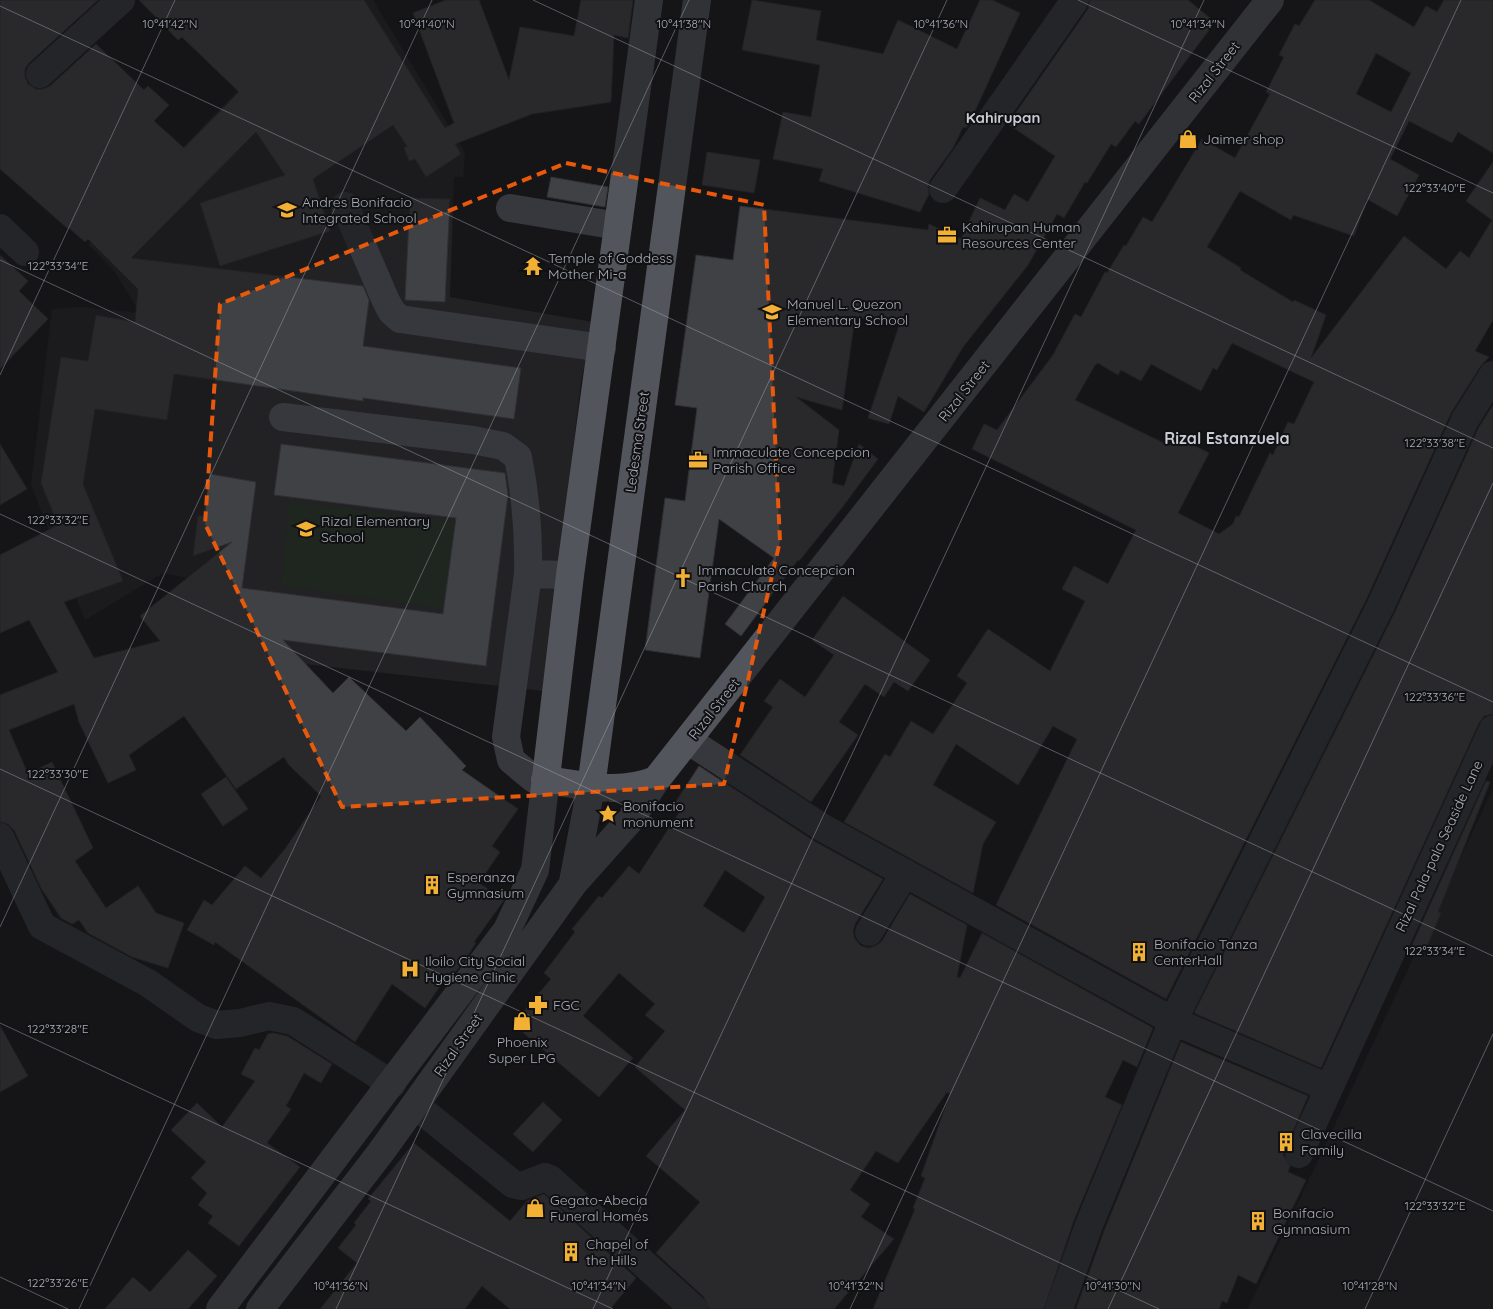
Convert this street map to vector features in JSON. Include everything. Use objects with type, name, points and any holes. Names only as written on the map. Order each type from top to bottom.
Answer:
[{"type":"main road","points":[[573,884],[535,870],[570,575],[649,0]]},
{"type":"main road","name":"Ledesma Street","points":[[573,884],[591,787],[698,0]]},
{"type":"main road","name":"Rizal Street","points":[[260,1309],[415,1105],[573,884],[631,819],[656,780],[689,741],[1270,0]]},
{"type":"main road","points":[[545,780],[618,790],[639,787],[656,780]]},
{"type":"main road","name":"Rizal Street","points":[[220,1309],[392,1084],[506,930],[535,870]]},
{"type":"street","points":[[40,74],[121,0]]},
{"type":"street","points":[[943,189],[1075,0]]},
{"type":"street","points":[[345,206],[386,301],[392,312],[400,319],[602,348]]},
{"type":"street","points":[[510,208],[618,226]]},
{"type":"street","points":[[0,228],[25,252]]},
{"type":"street","points":[[1059,1309],[1089,1225],[1173,1021],[1381,605],[1465,420],[1493,375]]},
{"type":"street","points":[[283,417],[463,439],[503,446],[518,457],[526,494],[529,535],[528,574],[506,737],[511,760],[534,779],[545,780]]},
{"type":"street","points":[[528,574],[570,575]]},
{"type":"street","name":"Rizal Pala-pala Seaside Lane","points":[[1299,1154],[1493,729]]},
{"type":"street","points":[[689,741],[823,828],[1173,1021],[1329,1088]]},
{"type":"street","points":[[0,838],[42,926],[148,983],[198,1018],[217,1025],[240,1023],[269,1016],[293,1021],[392,1084]]},
{"type":"street","points":[[869,932],[905,873]]},
{"type":"street","points":[[415,1105],[513,1184],[522,1186],[545,1177],[550,1179],[677,1304]]},
{"type":"highlighted area","points":[[566,163],[764,205],[780,541],[724,784],[342,807],[205,524],[220,304]]},
{"type":"shaded area","name":"Rizal Elementary School","points":[[290,0],[373,0],[465,153],[463,177],[454,177],[450,297],[593,322],[581,382],[544,691],[252,658],[197,580],[163,573],[85,620],[31,485],[52,309],[81,307],[140,313],[115,272],[88,244],[310,17]]},
{"type":"shaded area","points":[[289,501],[455,523],[444,609],[281,586]]},
{"type":"shaded area","points":[[1493,789],[1493,1309],[1248,1309]]},
{"type":"building","points":[[0,0],[98,0],[29,63],[25,69],[25,77],[28,84],[36,89],[50,86],[96,44],[144,90],[148,86],[169,105],[154,121],[184,148],[239,92],[182,37],[178,40],[139,0],[364,0],[445,128],[454,123],[413,13],[446,0],[479,0],[509,80],[520,27],[574,36],[581,0],[633,0],[628,38],[614,35],[611,102],[532,114],[455,144],[461,154],[426,177],[415,159],[409,161],[404,148],[407,146],[393,125],[313,179],[330,231],[220,266],[200,203],[285,175],[256,132],[131,258],[363,286],[369,300],[363,346],[521,368],[514,419],[363,398],[363,401],[174,374],[167,420],[95,409],[83,484],[123,581],[64,602],[94,658],[160,641],[140,616],[232,542],[193,556],[198,516],[203,516],[210,474],[256,482],[242,588],[443,614],[456,518],[274,495],[281,444],[505,473],[508,495],[486,666],[283,640],[333,693],[349,677],[406,731],[420,717],[466,766],[462,770],[518,809],[492,846],[500,852],[479,883],[504,900],[474,942],[476,943],[466,958],[450,979],[447,976],[425,1008],[392,984],[355,1042],[215,942],[214,945],[187,930],[204,900],[212,905],[245,866],[261,878],[285,849],[321,796],[288,764],[284,757],[236,789],[184,716],[129,755],[136,770],[108,783],[79,722],[74,704],[9,730],[28,774],[52,762],[93,848],[75,861],[106,908],[138,886],[156,913],[184,923],[168,968],[132,957],[88,933],[79,920],[72,924],[61,918],[41,888],[14,830],[8,824],[0,822],[0,695],[58,672],[29,620],[0,633],[0,555],[58,525],[41,483],[61,357],[88,361],[96,315],[135,322],[138,289],[88,239],[85,242],[67,228],[0,169]]},
{"type":"building","points":[[752,0],[821,11],[816,40],[883,54],[898,20],[957,49],[980,0],[992,0],[1020,13],[969,124],[966,128],[963,127],[953,148],[930,180],[929,194],[920,212],[819,181],[823,169],[773,159],[783,112],[811,117],[820,65],[742,50]]},
{"type":"building","points":[[1090,0],[1188,0],[1215,22],[1139,124],[1135,121],[1116,147],[1111,144],[1087,183],[1085,182],[1064,218],[1057,214],[1028,265],[963,347],[924,412],[898,396],[889,424],[868,418],[900,323],[855,317],[842,410],[796,397],[839,430],[832,483],[844,486],[859,444],[878,459],[741,636],[725,624],[774,558],[719,519],[700,658],[645,650],[665,498],[685,501],[697,408],[675,405],[696,255],[733,260],[740,206],[928,230],[929,224],[961,239],[980,198],[1005,210],[1014,194],[1028,202],[1055,156],[1008,124],[1088,9]]},
{"type":"building","points":[[1315,0],[1369,0],[1414,27],[1426,6],[1437,12],[1444,0],[1493,0],[1493,153],[1458,132],[1452,143],[1409,121],[1390,159],[1419,175],[1397,216],[1367,199],[1354,236],[1293,215],[1291,220],[1240,191],[1207,247],[1241,268],[1240,270],[1293,302],[1294,300],[1326,315],[1311,358],[1404,236],[1446,269],[1460,251],[1469,258],[1492,220],[1466,201],[1493,162],[1493,320],[1475,351],[1489,357],[1480,367],[1451,413],[1367,598],[1166,999],[996,905],[1077,739],[1053,726],[1018,785],[956,744],[933,785],[996,822],[983,844],[973,893],[844,822],[885,754],[890,757],[911,721],[933,734],[967,683],[957,676],[988,629],[1050,671],[1085,601],[1062,589],[1074,566],[1108,584],[1136,530],[972,449],[984,424],[997,430],[1053,355],[1075,314],[1081,317],[1105,272],[1107,273],[1124,245],[1126,246],[1143,217],[1152,222],[1202,139],[1235,158],[1270,94],[1266,92],[1284,57],[1279,55],[1295,24],[1299,26]],"holes":[[[1376,53],[1411,73],[1391,112],[1356,94]],[[1232,343],[1314,382],[1294,424],[1288,422],[1273,455],[1270,453],[1239,517],[1236,516],[1233,524],[1219,534],[1178,513],[1209,453],[1175,436],[1170,446],[1075,400],[1098,363],[1118,375],[1121,370],[1141,381],[1151,364],[1201,391],[1213,368],[1217,370]]]},
{"type":"building","points":[[707,152],[760,160],[754,193],[702,185]]},
{"type":"building","points":[[551,177],[608,187],[605,207],[547,197]]},
{"type":"building","points":[[410,198],[450,199],[445,302],[405,300]]},
{"type":"building","points":[[0,255],[28,281],[19,291],[48,319],[0,369]]},
{"type":"building","points":[[1493,405],[1493,714],[1484,716],[1479,723],[1321,1068],[1194,1013],[1395,612],[1479,427]]},
{"type":"building","points":[[0,444],[27,489],[0,505]]},
{"type":"building","points":[[843,596],[930,660],[908,691],[894,682],[884,697],[865,684],[839,722],[858,735],[811,802],[740,755],[773,707],[764,701],[780,679],[805,697],[834,655],[812,640]]},
{"type":"building","points":[[699,766],[814,841],[883,879],[855,924],[853,931],[855,939],[861,946],[869,948],[882,941],[910,894],[967,925],[957,977],[960,978],[982,933],[1153,1028],[1137,1067],[1123,1060],[1105,1097],[1122,1105],[1074,1220],[1044,1309],[873,1309],[915,1209],[913,1208],[925,1178],[921,1176],[950,1094],[947,1092],[898,1163],[876,1151],[850,1190],[870,1204],[861,1217],[894,1239],[834,1309],[709,1309],[704,1297],[656,1253],[700,1202],[646,1156],[685,1110],[635,1067],[665,1031],[645,1015],[655,1004],[619,973],[583,1016],[633,1058],[599,1097],[513,1024],[551,979],[544,973],[575,932],[572,929],[599,896],[602,898],[629,866],[639,874],[680,811],[673,806]],"holes":[[[725,870],[765,897],[744,933],[703,906]]]},
{"type":"building","points":[[226,777],[248,809],[223,826],[201,794]]},
{"type":"building","points":[[1486,781],[1490,782],[1438,912],[1441,913],[1425,951],[1412,945]]},
{"type":"building","points":[[0,1026],[28,1076],[0,1092]]},
{"type":"building","points":[[273,1033],[287,1036],[332,1064],[321,1083],[304,1073],[286,1106],[291,1109],[267,1143],[300,1167],[239,1246],[208,1223],[213,1216],[198,1205],[207,1193],[191,1178],[206,1162],[171,1130],[197,1103],[222,1127],[255,1081],[241,1074],[255,1048],[259,1050],[268,1034]]},
{"type":"building","points":[[1181,1042],[1308,1096],[1283,1155],[1290,1166],[1288,1172],[1306,1180],[1256,1284],[1238,1275],[1227,1303],[1222,1301],[1219,1309],[1076,1309],[1104,1231]]},
{"type":"building","points":[[543,1102],[562,1120],[533,1152],[513,1134]]},
{"type":"building","points":[[414,1143],[510,1221],[527,1201],[544,1194],[636,1278],[610,1309],[510,1309],[482,1286],[465,1309],[320,1309],[357,1263],[338,1248],[356,1225],[354,1223],[371,1201],[368,1199]]},
{"type":"building","points":[[188,1250],[217,1276],[188,1309],[105,1309],[133,1277],[150,1292]]},
{"type":"place","name":"Jaimer shop","points":[[1188,139]]},
{"type":"place","name":"Andres Bonifacio Integrated School","points":[[287,210]]},
{"type":"place","name":"Kahirupan Human Resources Center","points":[[947,235]]},
{"type":"place","name":"Temple of Goddess Mother Mi-a","points":[[533,266]]},
{"type":"place","name":"Manuel L. Quezon Elementary School","points":[[772,312]]},
{"type":"place","name":"Immaculate Concepcion Parish Office","points":[[698,460]]},
{"type":"place","name":"Rizal Elementary School","points":[[306,529]]},
{"type":"place","name":"Immaculate Concepcion Parish Church","points":[[683,578]]},
{"type":"place","name":"Bonifacio monument","points":[[608,814]]},
{"type":"place","name":"Esperanza Gymnasium","points":[[432,885]]},
{"type":"place","name":"Bonifacio Tanza CenterHall","points":[[1139,952]]},
{"type":"place","name":"Iloilo City Social Hygiene Clinic","points":[[410,969]]},
{"type":"place","name":"FGC","points":[[538,1005]]},
{"type":"place","name":"Phoenix Super LPG","points":[[522,1021]]},
{"type":"place","name":"Clavecilla Family","points":[[1286,1142]]},
{"type":"place","name":"Gegato-Abecia Funeral Homes","points":[[535,1208]]},
{"type":"place","name":"Bonifacio Gymnasium","points":[[1258,1221]]},
{"type":"place","name":"Chapel of the Hills","points":[[571,1252]]},
{"type":"district","name":"Kahirupan","points":[[1003,118]]},
{"type":"district","name":"Rizal Estanzuela","points":[[1227,438]]}]
